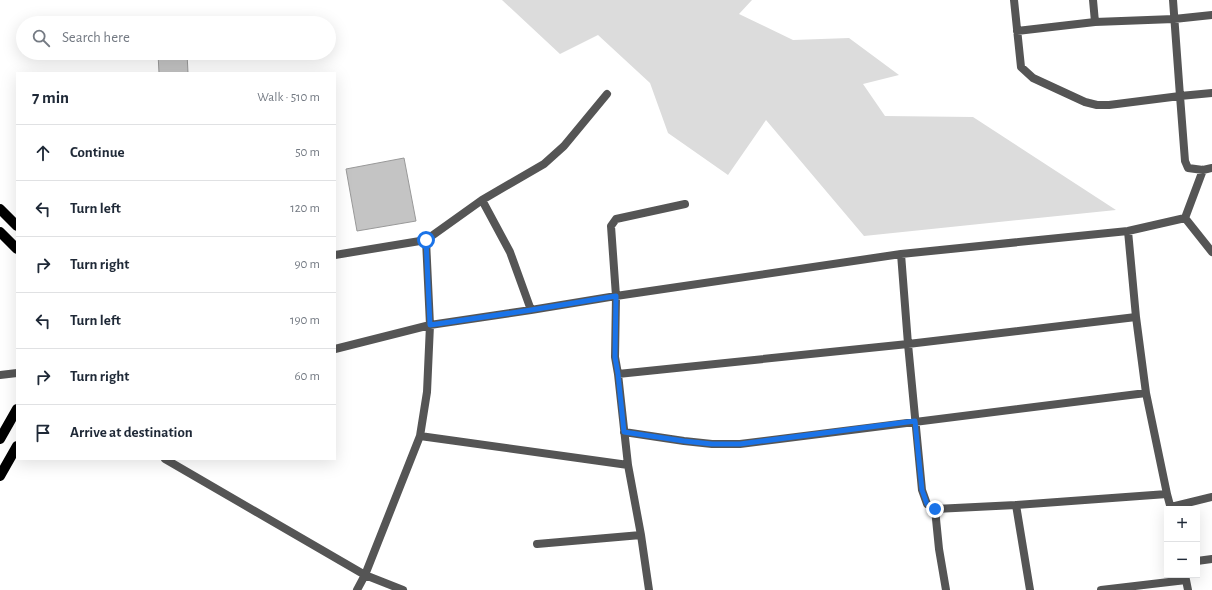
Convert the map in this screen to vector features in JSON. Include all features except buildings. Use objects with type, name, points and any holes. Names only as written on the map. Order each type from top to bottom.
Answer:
[{"type":"main road","points":[[0,209],[16,225]]},
{"type":"main road","points":[[0,232],[16,248]]},
{"type":"main road","points":[[0,439],[16,411]]},
{"type":"main road","points":[[0,476],[16,448]]},
{"type":"street","points":[[1014,0],[1021,67],[1033,78],[1085,102],[1097,105],[1109,105],[1212,93]]},
{"type":"street","points":[[1093,0],[1095,22]]},
{"type":"street","points":[[1173,0],[1185,161],[1188,168],[1203,170],[1212,168]]},
{"type":"street","points":[[1017,31],[1095,22],[1174,19],[1212,15]]},
{"type":"street","points":[[336,255],[426,240],[482,200],[544,164],[564,146],[607,94]]},
{"type":"street","points":[[1185,218],[1203,170]]},
{"type":"street","points":[[482,200],[510,252],[531,310]]},
{"type":"street","points":[[649,590],[641,535],[628,465],[615,357],[616,296],[611,226],[616,219],[685,204]]},
{"type":"street","points":[[336,349],[430,325],[616,296],[901,254],[1128,231],[1185,218]]},
{"type":"street","points":[[1185,218],[1212,252]]},
{"type":"street","points":[[1128,231],[1136,317],[1146,392],[1170,506]]},
{"type":"street","points":[[357,590],[365,575],[420,436],[427,392],[430,325],[426,240]]},
{"type":"street","points":[[901,254],[922,490],[927,504],[935,509],[1016,505],[1167,494]]},
{"type":"street","points":[[618,374],[908,344],[1136,317]]},
{"type":"street","points":[[0,375],[16,373]]},
{"type":"street","points":[[624,432],[712,444],[740,444],[1146,392]]},
{"type":"street","points":[[420,436],[628,465]]},
{"type":"street","points":[[167,460],[365,575],[403,590]]},
{"type":"street","points":[[1178,506],[1212,497]]},
{"type":"street","points":[[1016,505],[1030,590]]},
{"type":"street","points":[[935,509],[939,549],[946,590]]},
{"type":"street","points":[[537,544],[641,535]]},
{"type":"street","points":[[1200,561],[1212,559]]},
{"type":"street","points":[[1101,590],[1186,578],[1188,590]]},
{"type":"shaded area","points":[[502,0],[752,0],[739,14],[793,40],[849,38],[899,75],[863,84],[885,116],[973,117],[1116,210],[864,236],[766,120],[728,175],[668,133],[650,83],[598,35],[560,54]]},
{"type":"route","points":[[426,240],[430,325],[616,296],[615,357],[624,432],[712,444],[740,444],[915,421],[922,490],[927,504],[935,509]]}]
